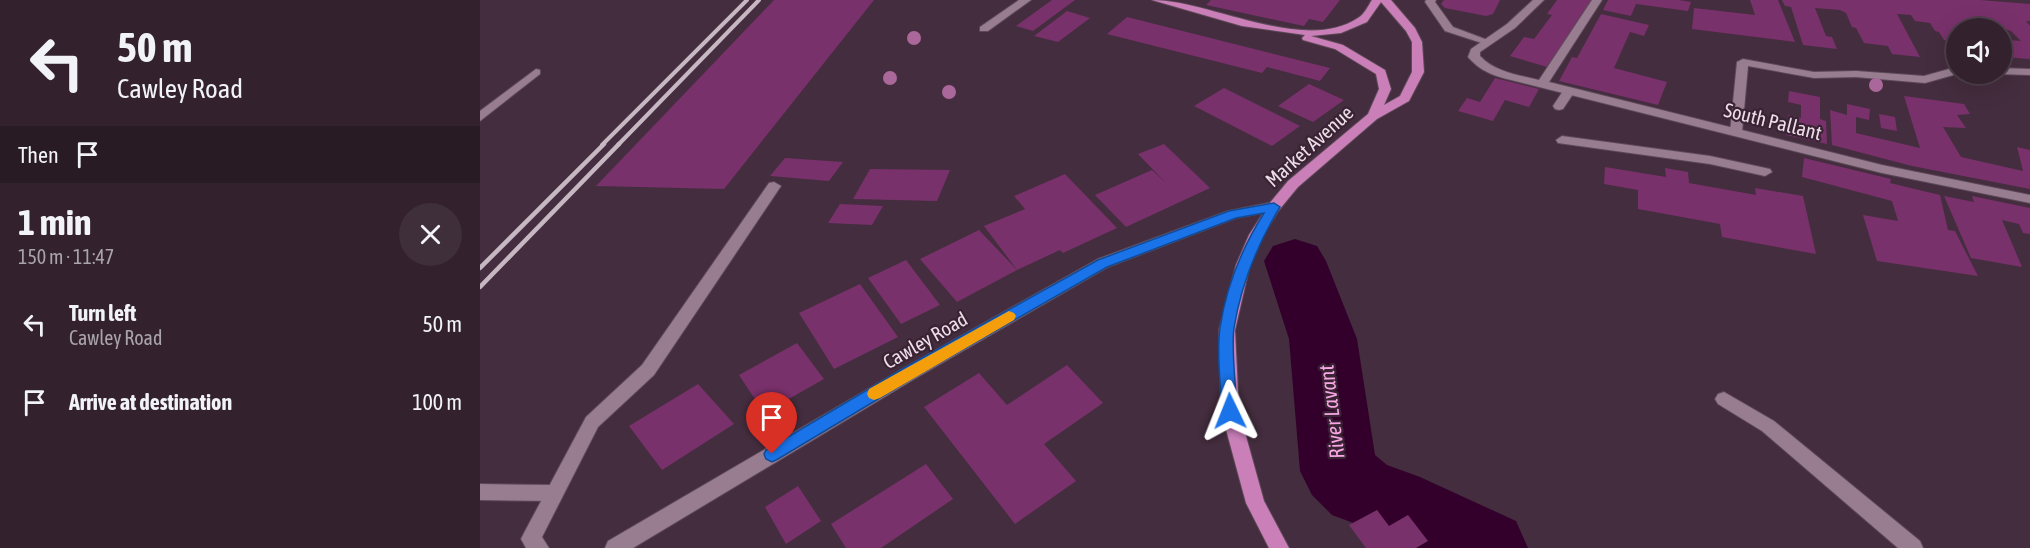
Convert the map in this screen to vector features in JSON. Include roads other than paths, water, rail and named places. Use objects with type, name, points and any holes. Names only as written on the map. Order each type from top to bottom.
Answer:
[{"type":"main road","points":[[1157,0],[1339,46],[1381,72],[1385,90],[1373,116]]},
{"type":"main road","points":[[1284,32],[1319,34],[1358,25],[1369,17],[1377,0]]},
{"type":"main road","name":"Market Avenue","points":[[1279,548],[1255,503],[1230,411],[1227,330],[1243,265],[1256,236],[1274,207],[1293,184],[1373,116],[1405,98],[1418,72],[1418,42],[1411,30],[1385,0]]},
{"type":"street","points":[[984,29],[1026,0]]},
{"type":"street","points":[[1431,0],[1430,2],[1449,29],[1488,42],[1511,26],[1539,0]]},
{"type":"street","points":[[1542,84],[1597,0]]},
{"type":"street","name":"South Pallant","points":[[1488,42],[1475,51],[1474,57],[1484,65],[1507,75],[1882,169],[2030,199]]},
{"type":"street","points":[[1737,132],[1743,62],[1814,75],[1856,74],[1925,80],[1946,73]]},
{"type":"street","points":[[2012,71],[2030,72]]},
{"type":"street","points":[[480,117],[536,72]]},
{"type":"street","points":[[1559,106],[1569,91]]},
{"type":"street","points":[[1562,140],[1710,160],[1765,172]]},
{"type":"street","points":[[539,548],[531,539],[592,422],[648,370],[774,186]]},
{"type":"street","name":"Cawley Road","points":[[615,548],[910,373],[1103,263],[1233,214],[1274,207]]},
{"type":"street","points":[[1724,399],[1768,426],[1913,548]]},
{"type":"street","points":[[480,492],[554,493]]},
{"type":"waterway","name":"River Lavant","points":[[1295,261],[1323,339],[1339,471],[1360,490],[1392,502],[1487,548]]},
{"type":"railway","points":[[602,145],[747,0]]},
{"type":"railway","points":[[618,145],[759,0]]},
{"type":"railway","points":[[480,268],[604,144]]},
{"type":"railway","points":[[480,287],[619,144]]}]
